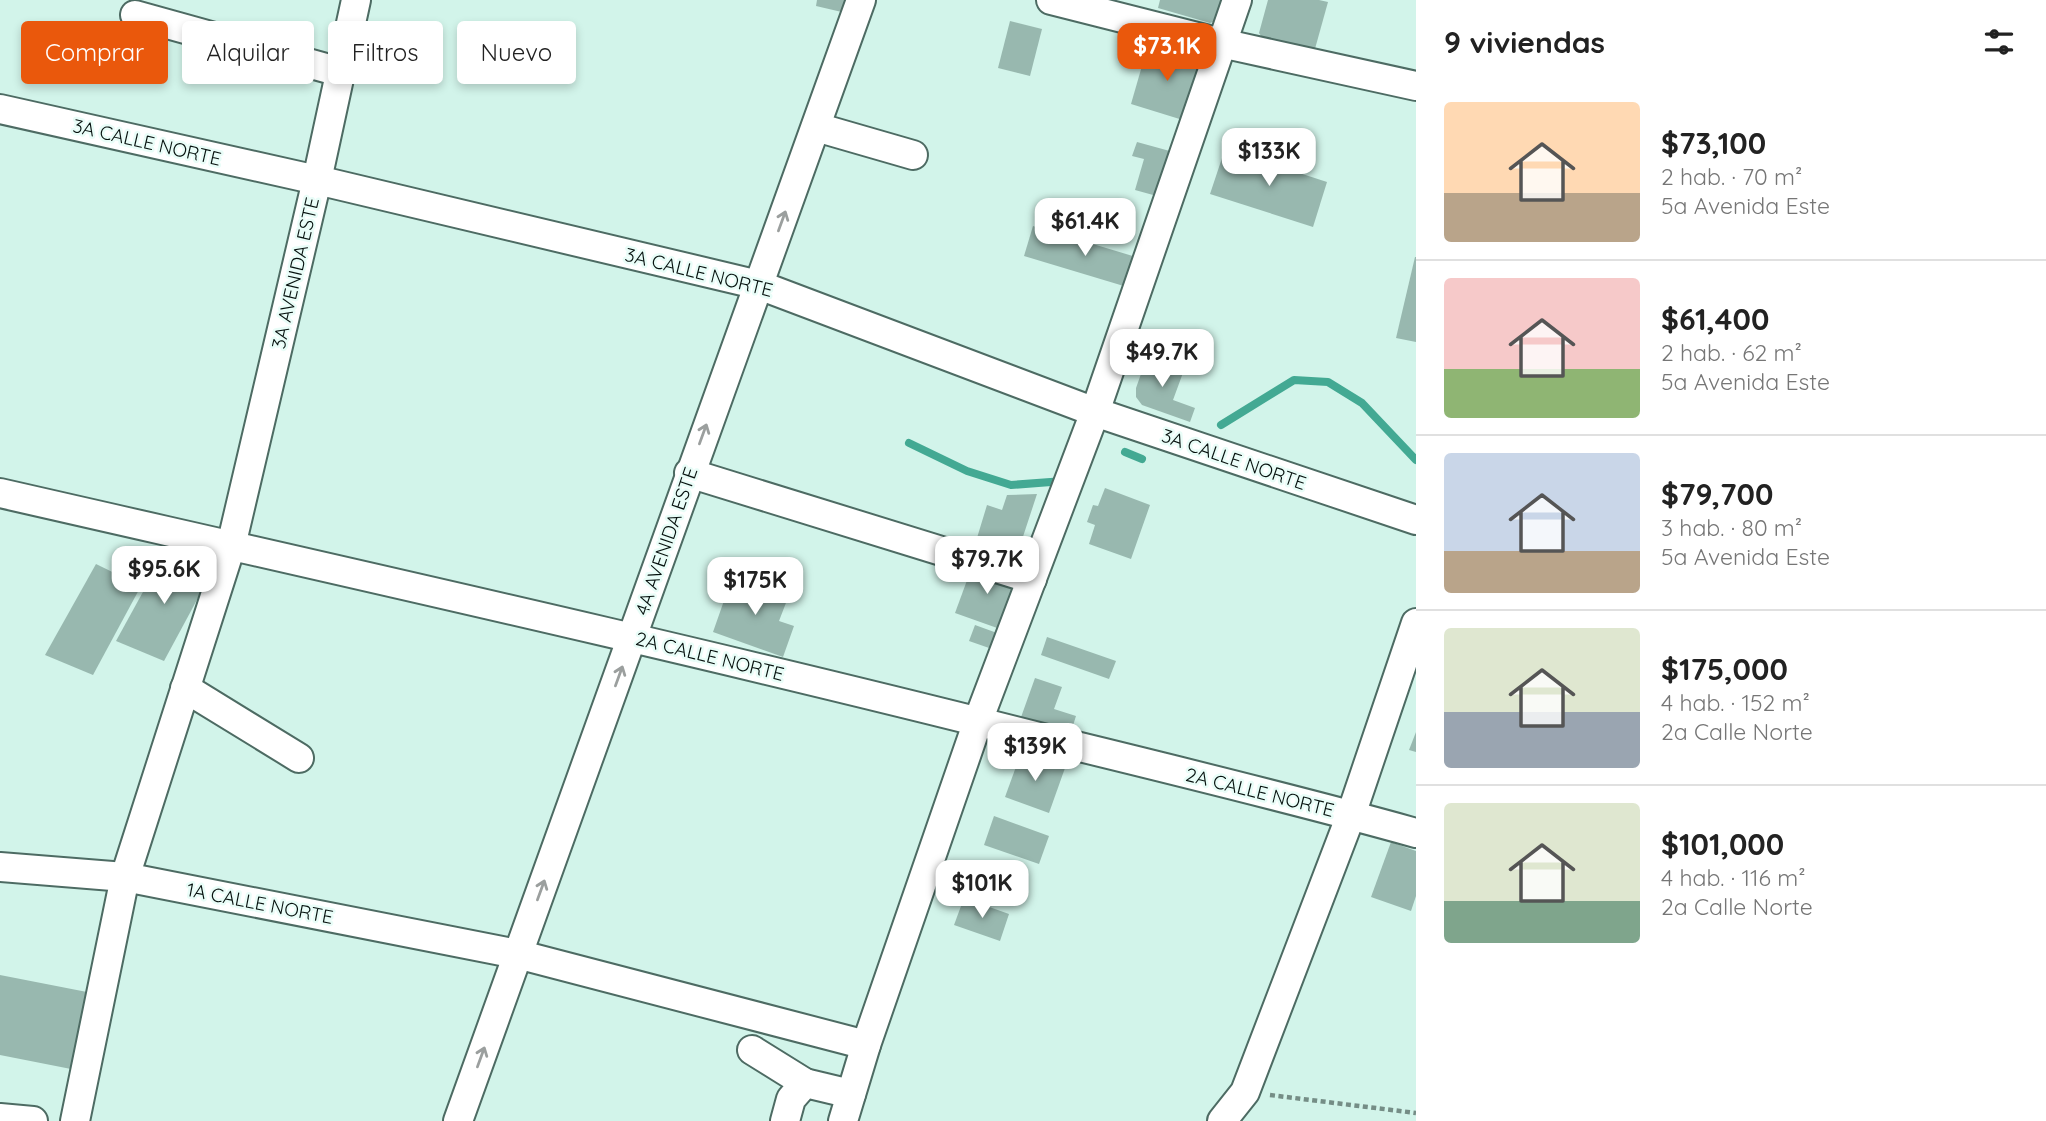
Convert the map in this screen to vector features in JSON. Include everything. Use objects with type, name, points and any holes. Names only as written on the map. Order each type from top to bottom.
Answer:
[{"type":"street","name":"3A AVENIDA ESTE","points":[[351,21],[356,0]]},
{"type":"street","name":"4A AVENIDA ESTE","points":[[458,1121],[861,0]]},
{"type":"street","points":[[1051,0],[1222,43],[1416,86]]},
{"type":"street","points":[[843,1121],[866,1045],[978,721],[1095,412],[1237,0]]},
{"type":"street","points":[[135,15],[328,69]]},
{"type":"street","name":"3A AVENIDA ESTE","points":[[75,1121],[125,877],[231,546],[337,84]]},
{"type":"street","name":"3A CALLE NORTE","points":[[0,109],[317,180],[759,285],[1095,412],[1416,520]]},
{"type":"street","points":[[816,127],[913,155]]},
{"type":"street","points":[[689,473],[1032,579]]},
{"type":"street","name":"2A CALLE NORTE","points":[[0,494],[633,638],[978,721],[1416,833]]},
{"type":"street","points":[[1222,1121],[1245,1092],[1408,677],[1416,623]]},
{"type":"street","points":[[185,688],[299,758]]},
{"type":"street","name":"1A CALLE NORTE","points":[[0,867],[125,877],[517,954],[866,1045]]},
{"type":"street","points":[[752,1051],[805,1083],[851,1094]]},
{"type":"street","points":[[785,1121],[791,1099],[805,1083]]},
{"type":"street","points":[[0,1118],[33,1121]]},
{"type":"path","points":[[1245,1092],[1416,1113]]},
{"type":"building","points":[[817,0],[849,0],[846,13],[816,6]]},
{"type":"building","points":[[1160,0],[1233,0],[1227,17],[1210,23],[1158,8]]},
{"type":"building","points":[[1268,0],[1328,2],[1313,56],[1266,43],[1259,33]]},
{"type":"building","points":[[1010,21],[1042,29],[1030,76],[998,68]]},
{"type":"building","points":[[1148,45],[1195,60],[1202,73],[1186,121],[1131,104]]},
{"type":"building","points":[[1137,142],[1177,153],[1164,198],[1135,190],[1144,159],[1132,156]]},
{"type":"building","points":[[1225,149],[1327,182],[1313,227],[1210,194]]},
{"type":"building","points":[[1033,226],[1146,260],[1137,290],[1024,256]]},
{"type":"building","points":[[1416,257],[1416,342],[1396,338]]},
{"type":"building","points":[[1147,357],[1184,370],[1173,400],[1195,408],[1190,422],[1142,405],[1136,397],[1136,388]]},
{"type":"building","points":[[1105,488],[1150,505],[1131,559],[1089,544],[1095,525],[1087,522],[1093,505],[1098,506]]},
{"type":"building","points":[[1037,494],[1014,564],[973,551],[987,505],[1002,510],[1007,495]]},
{"type":"building","points":[[166,550],[212,572],[164,661],[116,641]]},
{"type":"building","points":[[96,564],[141,586],[93,675],[45,655]]},
{"type":"building","points":[[973,564],[1018,580],[1000,629],[955,613]]},
{"type":"building","points":[[733,575],[789,595],[779,621],[794,626],[783,657],[713,632]]},
{"type":"building","points":[[975,625],[997,633],[992,649],[969,641]]},
{"type":"building","points":[[1047,637],[1116,661],[1109,679],[1041,655]]},
{"type":"building","points":[[1035,678],[1062,687],[1054,709],[1076,716],[1069,738],[1020,720]]},
{"type":"building","points":[[1416,732],[1416,752],[1409,750]]},
{"type":"building","points":[[1021,753],[1065,768],[1049,813],[1005,797]]},
{"type":"building","points":[[994,816],[1049,836],[1039,864],[984,845]]},
{"type":"building","points":[[1391,842],[1416,851],[1416,896],[1411,911],[1371,897]]},
{"type":"building","points":[[964,898],[1009,914],[1000,941],[954,925]]},
{"type":"building","points":[[0,975],[87,992],[71,1069],[0,1055]]},
{"type":"waterway","points":[[1221,425],[1294,380],[1328,382],[1362,403],[1416,460]]},
{"type":"waterway","points":[[909,443],[967,471],[1011,485],[1064,481]]},
{"type":"waterway","points":[[1125,452],[1142,459]]}]
